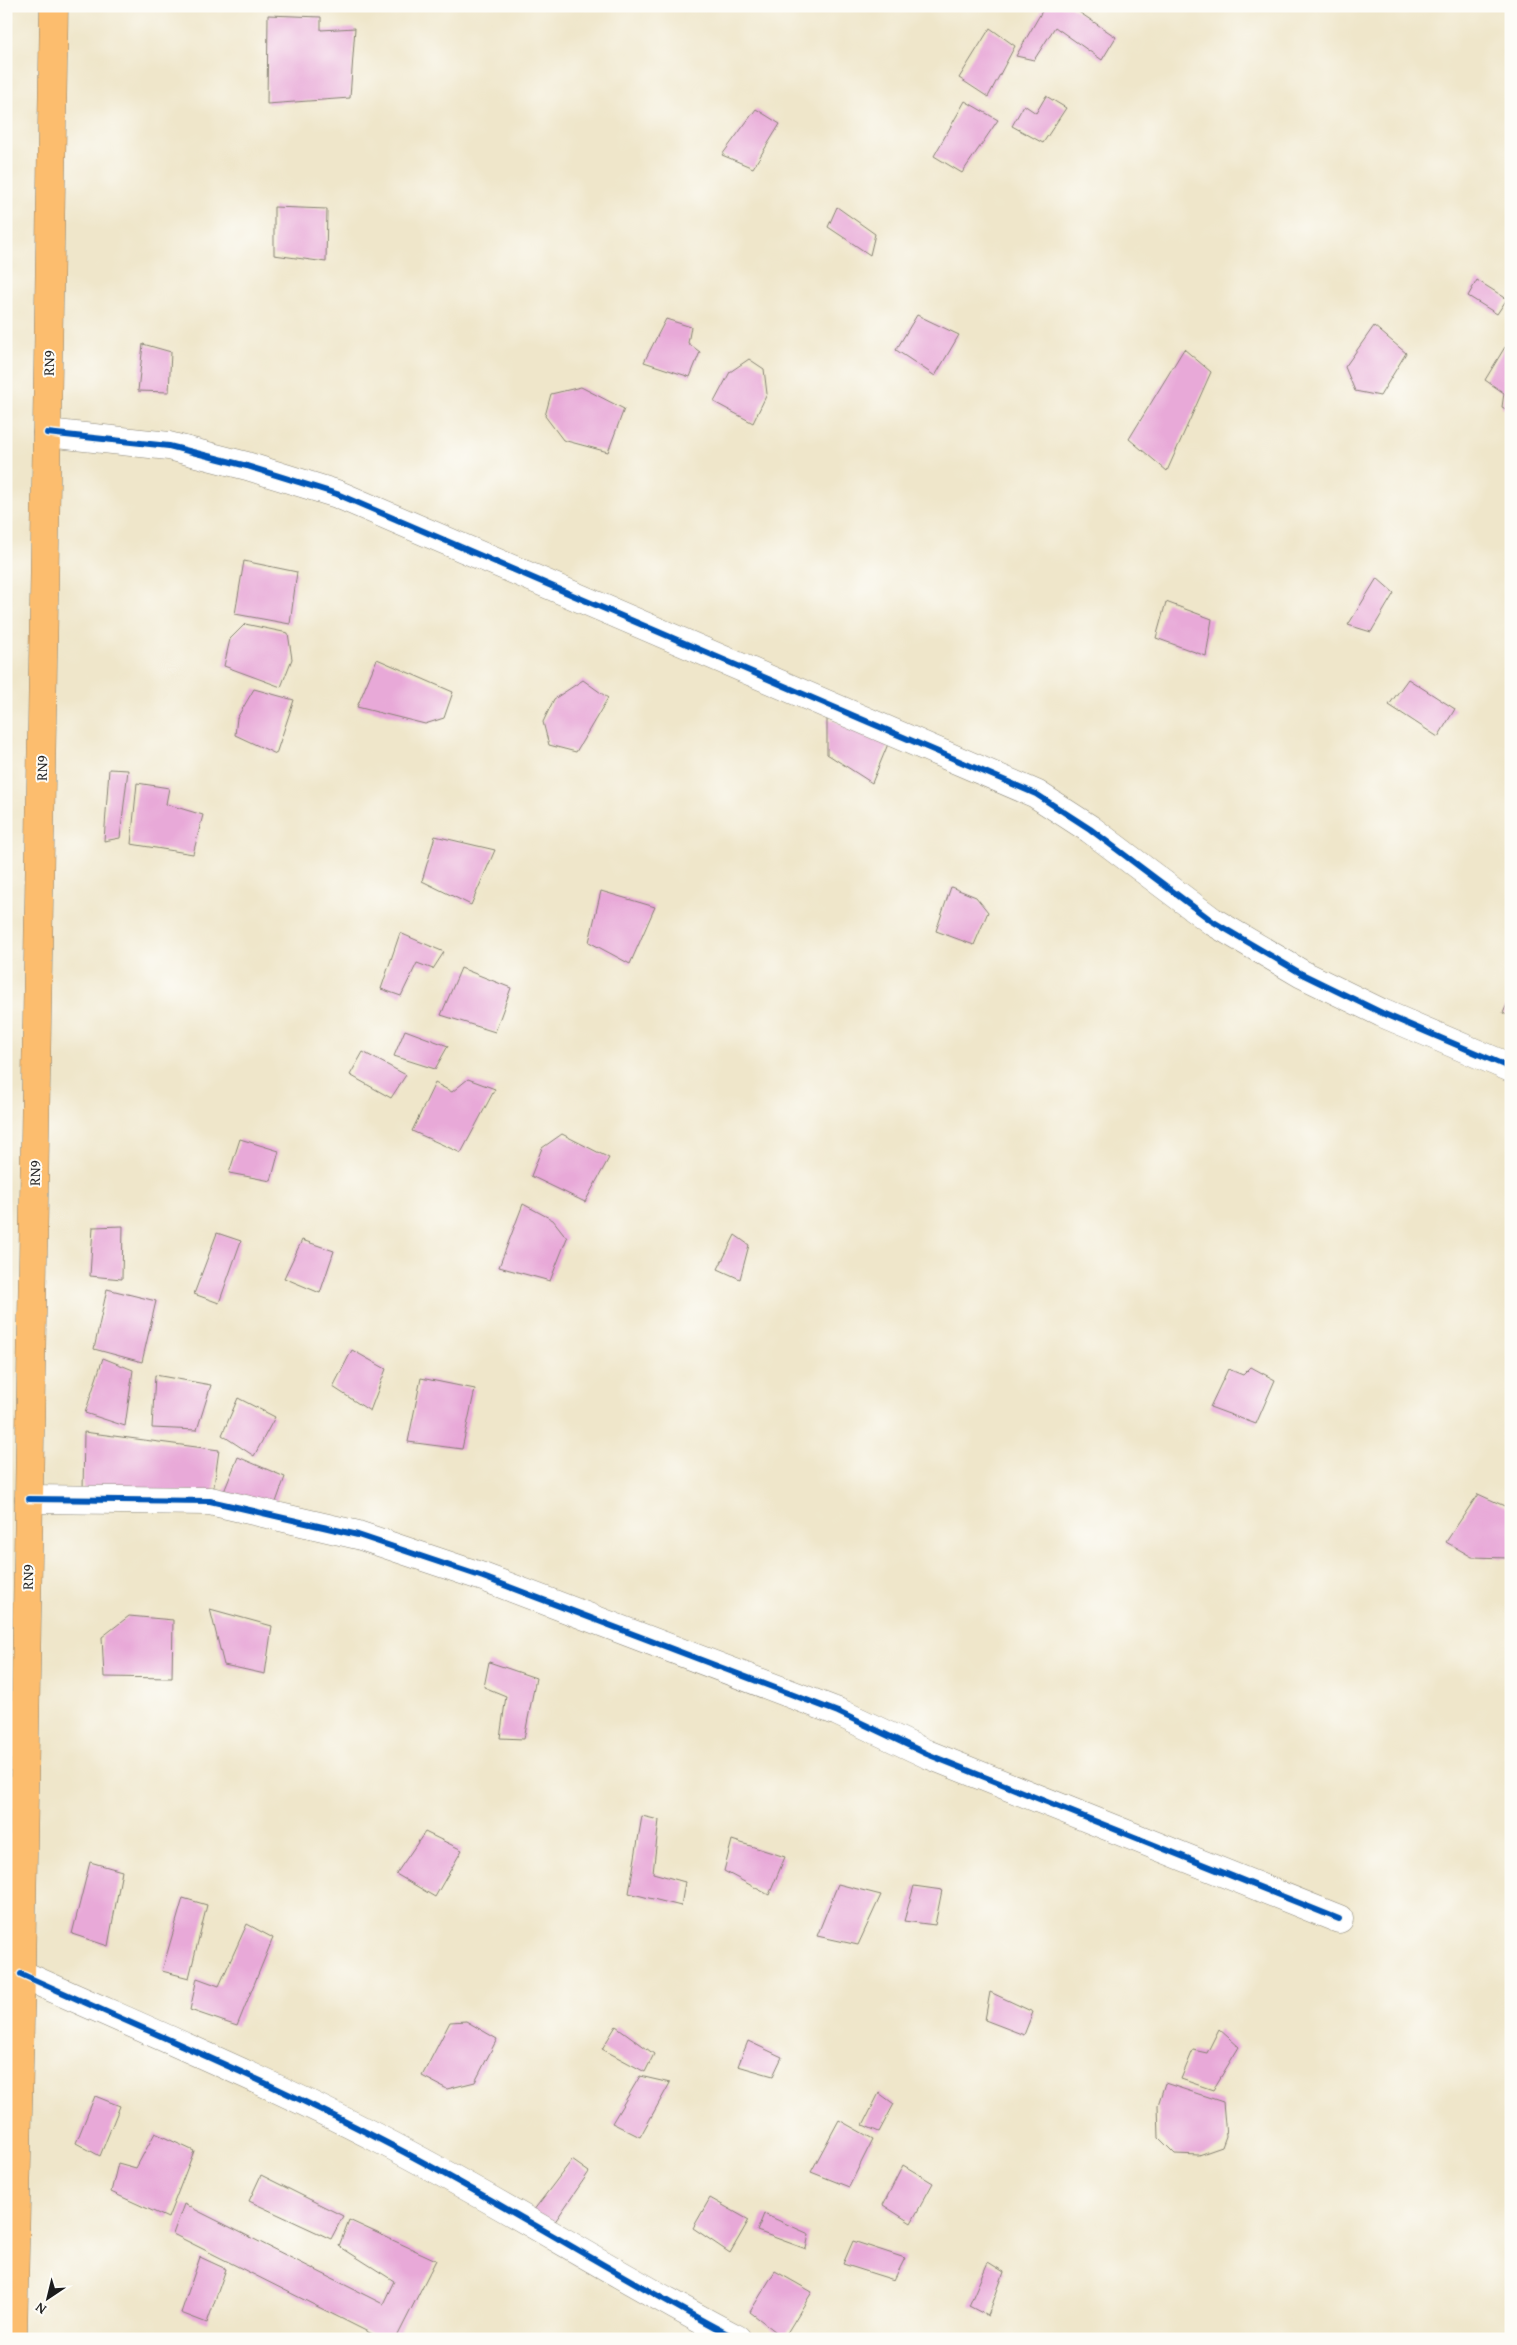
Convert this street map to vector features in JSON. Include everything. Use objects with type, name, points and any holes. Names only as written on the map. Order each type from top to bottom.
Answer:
[{"type":"main road","name":"RN9","points":[[13,2339],[21,1974],[54,6]]},
{"type":"street","points":[[47,434],[169,446],[246,466],[337,494],[1036,794],[1090,829],[1212,921],[1302,974],[1382,1013],[1511,1068]]},
{"type":"street","points":[[29,1499],[210,1501],[358,1535],[482,1577],[838,1712],[927,1754],[1339,1919]]},
{"type":"street","points":[[21,1974],[380,2139],[500,2204],[652,2294],[737,2339]]},
{"type":"building","points":[[1045,6],[1070,6],[1116,37],[1102,60],[1055,27],[1034,60],[1016,56]]},
{"type":"building","points":[[268,15],[321,17],[321,30],[355,28],[350,98],[267,104]]},
{"type":"building","points":[[990,28],[1015,46],[988,97],[959,78]]},
{"type":"building","points":[[1046,96],[1066,108],[1043,143],[1012,126],[1024,105],[1036,113]]},
{"type":"building","points":[[965,101],[998,120],[962,173],[934,156]]},
{"type":"building","points":[[756,109],[780,124],[753,168],[722,155]]},
{"type":"building","points":[[274,207],[327,209],[326,262],[274,255]]},
{"type":"building","points":[[837,207],[875,234],[870,255],[828,227]]},
{"type":"building","points":[[1477,280],[1507,299],[1497,314],[1468,296]]},
{"type":"building","points":[[917,315],[959,335],[935,376],[896,350]]},
{"type":"building","points":[[666,319],[691,327],[688,343],[700,352],[690,377],[644,362]]},
{"type":"building","points":[[1374,326],[1406,353],[1380,396],[1355,391],[1345,367]]},
{"type":"building","points":[[143,344],[171,352],[169,392],[138,391]]},
{"type":"building","points":[[1505,347],[1511,351],[1511,412],[1502,407],[1504,393],[1485,380]]},
{"type":"building","points":[[1184,349],[1211,372],[1167,471],[1129,439]]},
{"type":"building","points":[[749,359],[764,369],[767,394],[753,423],[714,402],[730,372]]},
{"type":"building","points":[[581,387],[624,409],[608,452],[563,440],[545,416],[551,394]]},
{"type":"building","points":[[244,561],[297,572],[290,624],[235,614]]},
{"type":"building","points":[[1377,578],[1394,593],[1371,632],[1348,625]]},
{"type":"building","points":[[1166,602],[1212,619],[1206,656],[1156,638]]},
{"type":"building","points":[[245,624],[288,633],[292,659],[281,687],[224,666],[230,639]]},
{"type":"building","points":[[377,659],[453,692],[444,718],[425,724],[357,707]]},
{"type":"building","points":[[1408,679],[1455,709],[1438,737],[1389,705]]},
{"type":"building","points":[[583,680],[608,698],[576,752],[549,745],[543,722],[554,699]]},
{"type":"building","points":[[254,689],[294,700],[276,754],[235,735],[237,718]]},
{"type":"building","points":[[827,718],[888,744],[872,783],[827,754]]},
{"type":"building","points":[[109,769],[128,770],[120,838],[104,841]]},
{"type":"building","points":[[137,783],[169,788],[166,804],[203,815],[193,854],[131,844]]},
{"type":"building","points":[[435,836],[495,850],[471,905],[422,881]]},
{"type":"building","points":[[951,887],[976,897],[988,912],[974,945],[936,931]]},
{"type":"building","points":[[601,891],[655,907],[630,964],[589,942]]},
{"type":"building","points":[[400,933],[444,952],[433,969],[417,963],[401,996],[381,989]]},
{"type":"building","points":[[461,968],[511,988],[495,1032],[441,1015]]},
{"type":"building","points":[[1511,996],[1511,1017],[1503,1013]]},
{"type":"building","points":[[405,1030],[448,1046],[435,1069],[394,1056]]},
{"type":"building","points":[[363,1052],[406,1075],[391,1098],[350,1075]]},
{"type":"building","points":[[468,1079],[495,1089],[461,1153],[412,1131],[435,1083],[452,1092]]},
{"type":"building","points":[[562,1134],[609,1158],[585,1202],[531,1176],[542,1148]]},
{"type":"building","points":[[240,1139],[279,1151],[271,1181],[229,1173]]},
{"type":"building","points":[[523,1204],[553,1220],[567,1238],[550,1281],[499,1267]]},
{"type":"building","points":[[123,1226],[122,1279],[90,1276],[93,1227]]},
{"type":"building","points":[[217,1233],[241,1241],[219,1303],[194,1294]]},
{"type":"building","points":[[735,1235],[749,1245],[740,1279],[718,1269]]},
{"type":"building","points":[[302,1240],[334,1251],[320,1293],[284,1278]]},
{"type":"building","points":[[107,1289],[156,1301],[142,1362],[94,1349]]},
{"type":"building","points":[[352,1350],[386,1369],[370,1411],[333,1387]]},
{"type":"building","points":[[103,1358],[133,1370],[125,1426],[85,1413]]},
{"type":"building","points":[[1251,1367],[1275,1380],[1256,1424],[1210,1407],[1228,1369],[1243,1375]]},
{"type":"building","points":[[155,1375],[211,1385],[197,1430],[152,1428]]},
{"type":"building","points":[[421,1378],[475,1389],[462,1449],[408,1442]]},
{"type":"building","points":[[238,1398],[275,1417],[254,1456],[222,1435]]},
{"type":"building","points":[[84,1432],[219,1450],[213,1493],[83,1491]]},
{"type":"building","points":[[238,1457],[285,1477],[275,1505],[223,1494]]},
{"type":"building","points":[[1478,1494],[1511,1509],[1511,1553],[1508,1558],[1472,1557],[1446,1542]]},
{"type":"building","points":[[210,1609],[272,1626],[265,1674],[224,1665]]},
{"type":"building","points":[[129,1616],[173,1620],[172,1678],[104,1677],[102,1637]]},
{"type":"building","points":[[489,1662],[536,1678],[524,1739],[500,1738],[506,1696],[484,1687]]},
{"type":"building","points":[[642,1816],[659,1820],[653,1873],[685,1882],[681,1906],[629,1893]]},
{"type":"building","points":[[425,1832],[462,1850],[435,1897],[396,1874]]},
{"type":"building","points":[[732,1840],[785,1857],[769,1895],[724,1871]]},
{"type":"building","points":[[90,1862],[122,1871],[108,1946],[72,1934]]},
{"type":"building","points":[[838,1884],[881,1895],[858,1945],[817,1936]]},
{"type":"building","points":[[914,1886],[942,1890],[935,1925],[904,1921]]},
{"type":"building","points":[[183,1898],[207,1905],[189,1978],[162,1971]]},
{"type":"building","points":[[247,1924],[273,1938],[237,2026],[190,2010],[197,1978],[219,1986]]},
{"type":"building","points":[[990,1992],[1033,2012],[1024,2035],[985,2020]]},
{"type":"building","points":[[466,2021],[497,2039],[475,2082],[447,2089],[422,2076],[450,2022]]},
{"type":"building","points":[[616,2026],[654,2054],[645,2072],[602,2049]]},
{"type":"building","points":[[1219,2029],[1239,2047],[1213,2090],[1181,2079],[1193,2050],[1207,2053]]},
{"type":"building","points":[[748,2041],[782,2057],[773,2076],[738,2066]]},
{"type":"building","points":[[640,2076],[670,2083],[640,2137],[612,2123]]},
{"type":"building","points":[[1165,2083],[1223,2102],[1226,2136],[1222,2147],[1199,2155],[1175,2154],[1159,2138],[1158,2105]]},
{"type":"building","points":[[879,2093],[894,2104],[879,2132],[863,2125]]},
{"type":"building","points":[[95,2096],[120,2106],[100,2156],[76,2143]]},
{"type":"building","points":[[839,2120],[873,2139],[849,2187],[811,2172]]},
{"type":"building","points":[[155,2133],[194,2151],[168,2218],[111,2192],[118,2163],[136,2168]]},
{"type":"building","points":[[572,2160],[589,2172],[552,2226],[530,2215]]},
{"type":"building","points":[[903,2165],[933,2183],[911,2223],[883,2205]]},
{"type":"building","points":[[261,2175],[343,2216],[331,2239],[249,2201]]},
{"type":"building","points":[[710,2198],[749,2220],[730,2253],[693,2228]]},
{"type":"building","points":[[184,2204],[383,2304],[394,2281],[339,2246],[349,2220],[436,2260],[396,2339],[382,2339],[173,2234]]},
{"type":"building","points":[[764,2214],[809,2234],[806,2249],[757,2231]]},
{"type":"building","points":[[853,2241],[905,2258],[894,2280],[843,2264]]},
{"type":"building","points":[[200,2257],[226,2269],[207,2323],[181,2313]]},
{"type":"building","points":[[988,2262],[1004,2272],[988,2316],[969,2306]]},
{"type":"building","points":[[775,2271],[812,2292],[784,2338],[750,2312]]},
{"type":"cycle path","points":[[47,433],[169,446],[247,466],[337,494],[1036,794],[1090,829],[1212,921],[1302,974],[1382,1013],[1511,1068]]},
{"type":"cycle path","points":[[29,1499],[210,1501],[358,1535],[483,1577],[838,1712],[927,1754],[1339,1919]]},
{"type":"cycle path","points":[[21,1974],[247,2075],[381,2140],[471,2188],[647,2290],[737,2339]]}]
